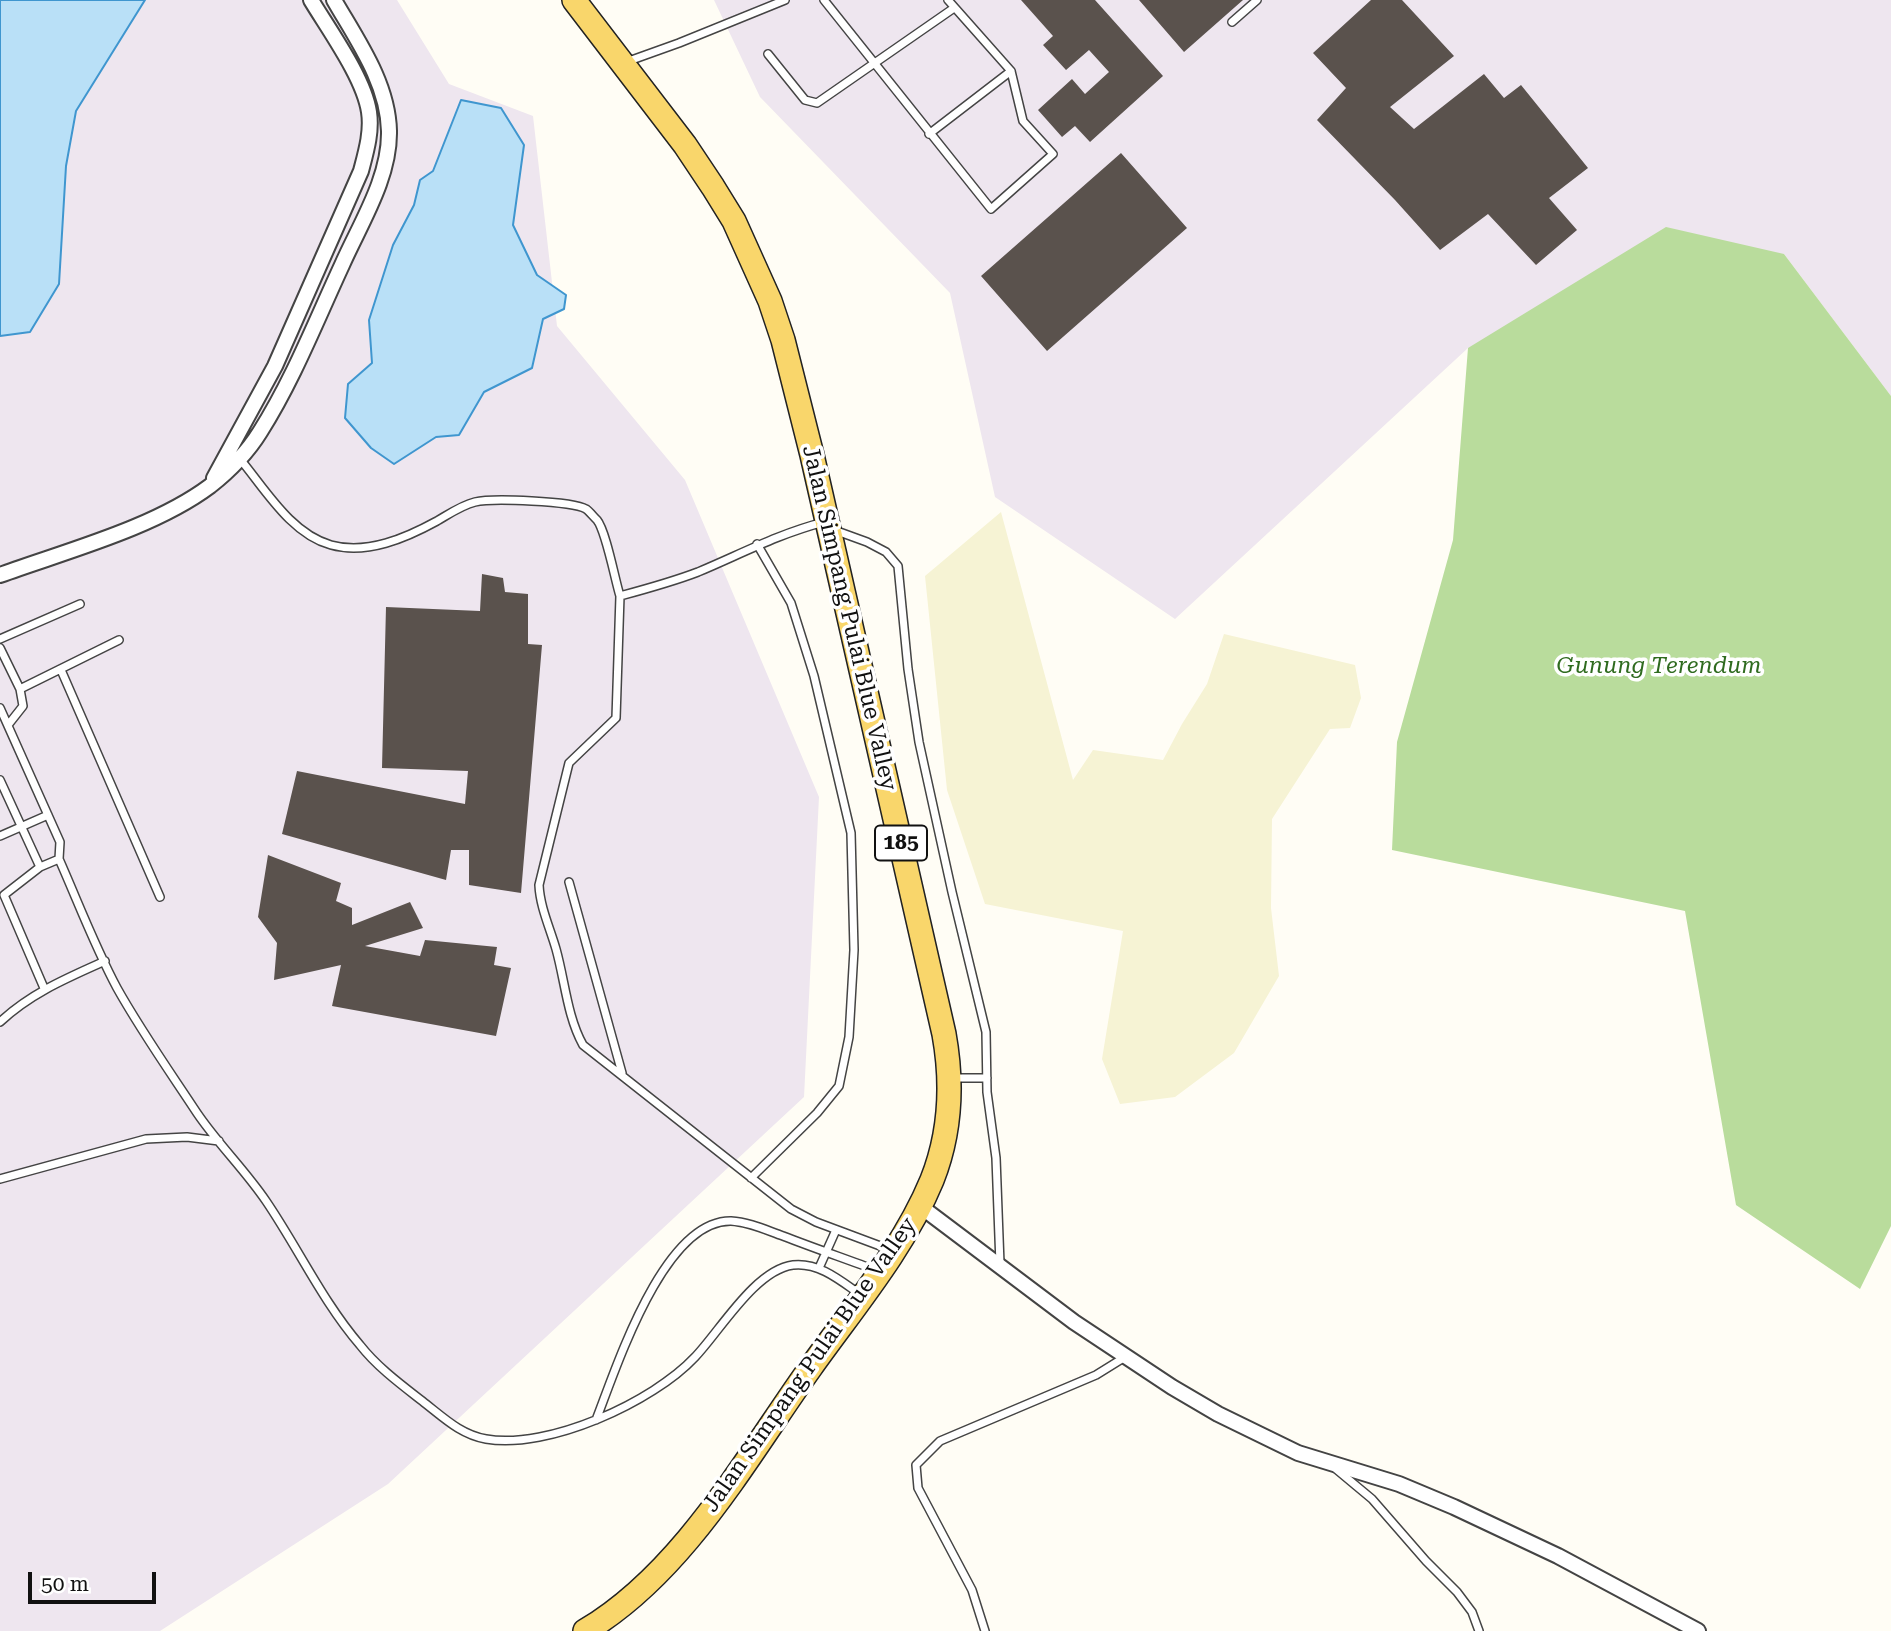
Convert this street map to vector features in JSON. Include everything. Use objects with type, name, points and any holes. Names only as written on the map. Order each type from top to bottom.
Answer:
[{"type":"main road","name":"Jalan Simpang Pulai Blue Valley","points":[[575,0],[685,145],[734,221],[753,261],[783,340],[829,525],[944,1034],[950,1078],[948,1123],[942,1152],[920,1206],[893,1251],[674,1557],[627,1603],[585,1631]]},
{"type":"street","points":[[0,575],[155,517],[186,502],[210,486],[235,453],[361,171],[368,141],[369,112],[363,93],[311,0]]},
{"type":"street","points":[[235,453],[260,432],[292,373],[380,179],[387,156],[387,110],[379,85],[362,48],[334,0]]},
{"type":"street","points":[[369,112],[387,110]]},
{"type":"street","points":[[920,1206],[1074,1322],[1218,1414],[1298,1453],[1399,1484],[1515,1535],[1698,1631]]},
{"type":"lane","points":[[824,0],[990,209],[1053,154],[1023,121],[1011,71],[948,0]]},
{"type":"lane","points":[[1232,22],[1257,0]]},
{"type":"lane","points":[[623,63],[780,1]]},
{"type":"lane","points":[[768,54],[805,100],[817,103],[954,8]]},
{"type":"lane","points":[[929,134],[1011,71]]},
{"type":"lane","points":[[235,453],[288,517],[307,535],[330,545],[351,548],[382,544],[414,534],[474,502],[493,500],[569,504],[586,509],[599,522],[620,596],[616,718],[569,763],[539,885],[540,898],[556,948],[576,1032],[583,1045],[622,1073],[791,1209],[836,1230],[893,1251]]},
{"type":"lane","points":[[620,596],[661,586],[793,530],[829,525],[886,552],[898,566],[908,669],[919,742],[986,1032],[987,1078],[996,1158],[1000,1266]]},
{"type":"lane","points":[[751,1178],[817,1113],[839,1086],[849,1037],[854,950],[851,833],[814,676],[791,603],[757,544]]},
{"type":"lane","points":[[0,639],[80,604]]},
{"type":"lane","points":[[20,689],[119,640]]},
{"type":"lane","points":[[0,648],[20,689],[23,706],[8,726]]},
{"type":"lane","points":[[61,670],[160,897]]},
{"type":"lane","points":[[0,708],[60,842],[59,859],[118,989],[199,1116],[265,1199],[361,1348],[461,1431],[485,1439],[506,1441],[559,1433],[596,1420],[645,1394],[694,1358],[750,1294],[774,1272],[789,1265],[805,1264],[819,1268],[862,1296]]},
{"type":"lane","points":[[0,780],[40,867]]},
{"type":"lane","points":[[0,836],[48,815]]},
{"type":"lane","points":[[2,896],[40,867],[59,859]]},
{"type":"lane","points":[[569,883],[622,1073]]},
{"type":"lane","points":[[0,887],[44,988]]},
{"type":"lane","points":[[0,1022],[44,988],[105,961]]},
{"type":"lane","points":[[950,1078],[987,1078]]},
{"type":"lane","points":[[0,1179],[146,1139],[187,1137],[219,1141]]},
{"type":"lane","points":[[596,1420],[646,1298],[679,1251],[701,1231],[721,1221],[749,1224],[879,1271]]},
{"type":"lane","points":[[819,1268],[836,1230]]},
{"type":"lane","points":[[985,1631],[972,1590],[918,1488],[916,1465],[940,1441],[1096,1375],[1125,1357]]},
{"type":"lane","points":[[1330,1464],[1372,1499],[1457,1592],[1472,1612],[1479,1631]]},
{"type":"shaded area","points":[[0,0],[397,0],[449,84],[533,116],[557,326],[685,480],[819,797],[804,1097],[388,1484],[160,1631],[0,1631]]},
{"type":"shaded area","points":[[714,0],[1891,0],[1891,396],[1784,254],[1468,348],[1175,619],[995,497],[950,293],[760,97]]},
{"type":"shaded area","points":[[1001,512],[1073,780],[1093,750],[1163,760],[1207,684],[1224,634],[1355,665],[1361,698],[1350,728],[1330,729],[1272,819],[1271,908],[1279,976],[1234,1053],[1175,1097],[1120,1104],[1102,1059],[1123,931],[985,904],[947,790],[925,576]]},
{"type":"green space","name":"Gunung Terendum","points":[[1666,227],[1784,254],[1891,396],[1891,1226],[1860,1289],[1736,1205],[1685,911],[1392,850],[1397,742],[1453,540],[1468,348]]},
{"type":"water","points":[[0,0],[145,0],[76,111],[66,166],[59,284],[30,332],[0,336]]},
{"type":"water","points":[[461,100],[501,108],[524,145],[513,225],[537,275],[566,295],[564,309],[543,319],[532,368],[484,392],[459,435],[436,437],[394,464],[371,448],[345,418],[348,384],[372,363],[369,320],[393,245],[414,205],[420,180],[433,171]]},
{"type":"building","points":[[1021,0],[1095,0],[1163,76],[1090,142],[1075,126],[1062,137],[1038,110],[1072,79],[1085,94],[1109,72],[1089,50],[1066,70],[1043,45],[1053,36]]},
{"type":"building","points":[[1139,0],[1243,0],[1184,52]]},
{"type":"building","points":[[1371,0],[1402,0],[1454,56],[1390,107],[1414,129],[1484,74],[1504,98],[1521,85],[1588,168],[1549,198],[1577,230],[1536,265],[1488,214],[1440,250],[1317,120],[1346,88],[1313,53]]},
{"type":"building","points":[[1121,153],[1187,228],[1047,351],[981,276]]},
{"type":"building","points":[[482,574],[503,578],[505,592],[528,594],[528,644],[542,645],[521,893],[469,885],[469,850],[451,850],[446,880],[282,834],[297,771],[465,804],[468,771],[382,768],[386,607],[480,611]]},
{"type":"building","points":[[268,855],[341,883],[336,901],[352,908],[352,925],[410,902],[423,928],[365,946],[420,956],[425,940],[497,947],[494,965],[511,968],[496,1036],[332,1006],[341,965],[274,980],[277,943],[258,917]]}]
